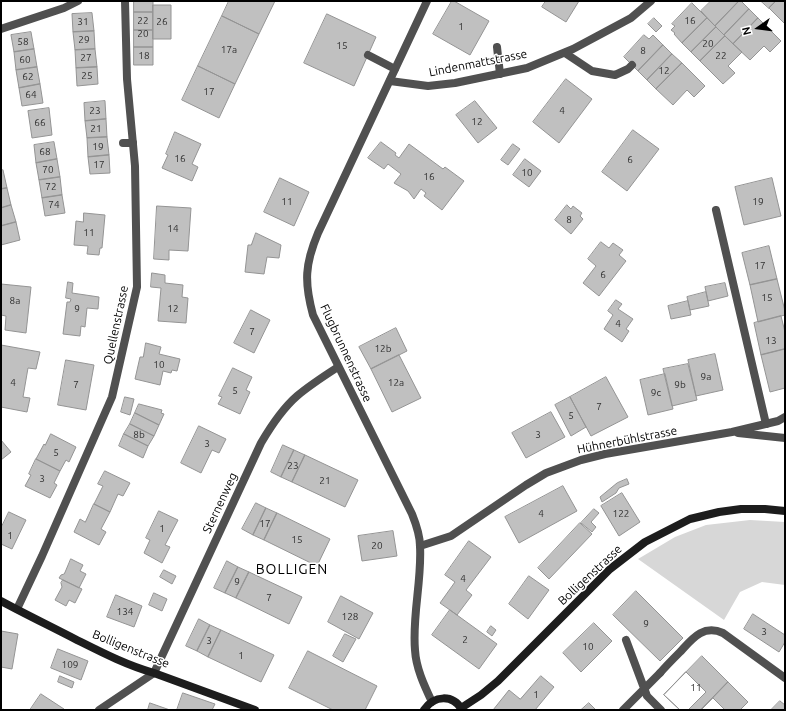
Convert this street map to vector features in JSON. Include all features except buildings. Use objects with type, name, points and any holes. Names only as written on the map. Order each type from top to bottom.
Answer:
[{"type":"main road","name":"Bolligenstrasse","points":[[462,709],[498,681],[610,569],[645,542],[690,519],[719,512],[741,509],[785,511]]},
{"type":"main road","name":"Bolligenstrasse","points":[[1,601],[105,654],[138,668],[253,710]]},
{"type":"main road","points":[[424,710],[432,702],[442,698],[453,701],[462,709]]},
{"type":"street","points":[[1,29],[64,8],[78,1]]},
{"type":"street","name":"Quellenstrasse","points":[[17,610],[112,397],[137,287],[135,166],[127,79],[125,1]]},
{"type":"street","name":"Flugbrunnenstrasse","points":[[427,1],[318,233],[309,258],[307,286],[313,315],[417,526],[420,546],[414,648],[422,680],[432,702]]},
{"type":"street","name":"Lindenmattstrasse","points":[[390,81],[428,86],[527,68],[565,53],[631,18],[651,1]]},
{"type":"street","points":[[497,46],[500,74]]},
{"type":"street","points":[[565,53],[592,71],[615,75],[628,69],[632,65]]},
{"type":"street","points":[[368,55],[395,69]]},
{"type":"street","points":[[123,143],[133,142]]},
{"type":"street","points":[[716,210],[766,424]]},
{"type":"street","name":"Sternenweg","points":[[154,673],[268,431],[296,397],[338,367]]},
{"type":"street","name":"Hühnerbühlstrasse","points":[[420,546],[451,536],[526,485],[546,473],[564,466],[605,454],[732,432],[766,424],[785,417]]},
{"type":"street","points":[[732,432],[785,438]]},
{"type":"street","points":[[623,710],[693,638],[698,634],[712,630],[722,633],[785,678]]},
{"type":"street","points":[[626,640],[647,696],[661,710]]},
{"type":"street","points":[[99,710],[154,673]]},
{"type":"shaded area","points":[[750,520],[785,522],[785,585],[762,582],[740,592],[724,620],[638,559],[675,537],[706,525]]},
{"type":"district","name":"BOLLIGEN","points":[[292,569]]}]
